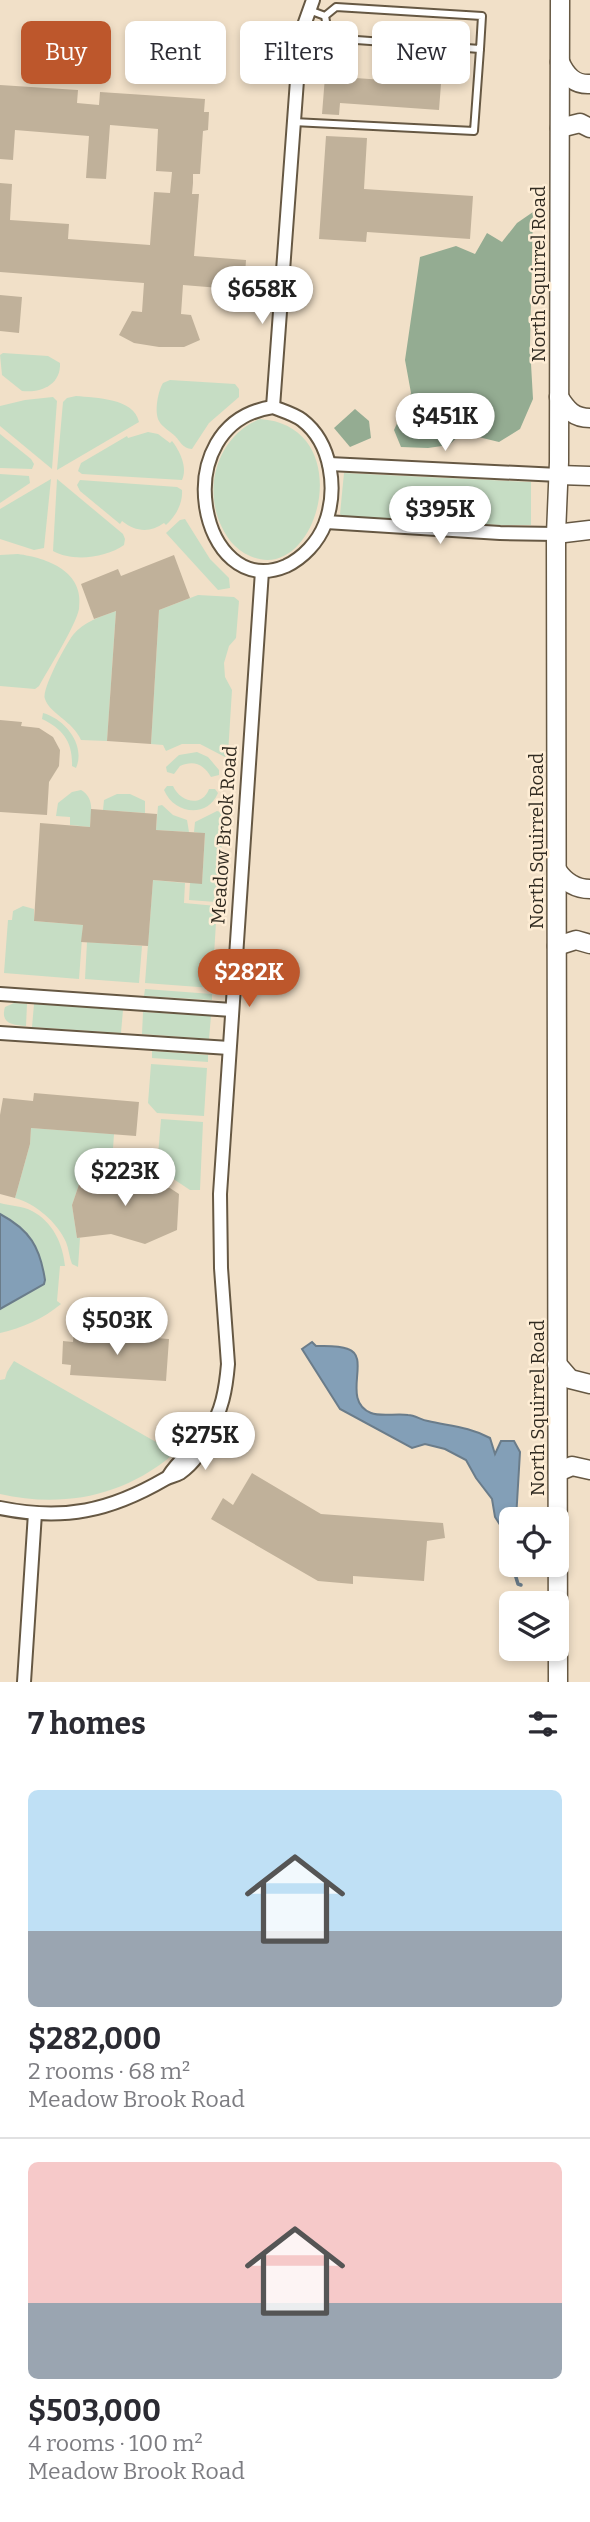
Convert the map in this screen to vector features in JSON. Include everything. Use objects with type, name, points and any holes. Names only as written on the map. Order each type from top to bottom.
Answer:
[{"type":"main road","name":"North Squirrel Road","points":[[558,1682],[556,534],[559,475],[560,0]]},
{"type":"main road","points":[[560,62],[569,77],[583,85],[590,84]]},
{"type":"main road","points":[[560,128],[580,123],[590,128]]},
{"type":"main road","points":[[559,397],[569,412],[590,418]]},
{"type":"main road","points":[[559,475],[590,476]]},
{"type":"main road","points":[[556,534],[590,530]]},
{"type":"main road","points":[[557,870],[569,883],[578,888],[590,889]]},
{"type":"main road","points":[[557,946],[576,940],[590,944]]},
{"type":"main road","points":[[557,1364],[570,1379],[590,1384]]},
{"type":"main road","points":[[558,1472],[572,1466],[590,1469]]},
{"type":"street","points":[[273,407],[300,41],[311,5]]},
{"type":"street","points":[[273,407],[302,420],[322,444],[329,464],[331,492],[326,522],[306,552],[294,562],[278,569],[249,568],[234,560],[223,549],[208,520],[204,487],[211,455],[229,427],[242,416],[273,407]]},
{"type":"street","points":[[329,464],[559,475]]},
{"type":"street","points":[[326,522],[486,533],[556,534]]},
{"type":"street","name":"Meadow Brook Road","points":[[0,1508],[35,1513],[71,1513],[100,1508],[138,1494],[167,1477],[207,1434],[222,1403],[228,1364],[219,1215],[262,570]]},
{"type":"street","points":[[0,994],[232,1010]]},
{"type":"street","points":[[0,1033],[229,1048]]},
{"type":"street","points":[[24,1682],[35,1513]]},
{"type":"lane","points":[[311,5],[325,16],[329,38],[480,49]]},
{"type":"lane","points":[[293,122],[474,131],[482,16],[336,7],[325,16]]},
{"type":"green space","points":[[533,212],[530,346],[533,399],[520,429],[499,442],[462,433],[449,445],[428,448],[401,447],[394,430],[411,393],[405,360],[420,257],[456,246],[475,254],[487,233],[502,242],[517,223]]},
{"type":"green space","points":[[0,355],[48,356],[60,363],[57,377],[43,389],[22,391],[2,375]]},
{"type":"green space","points":[[170,380],[235,384],[239,389],[239,397],[209,423],[192,449],[182,444],[159,421],[157,407],[160,391],[163,383]]},
{"type":"green space","points":[[76,396],[122,404],[136,414],[139,422],[57,470],[63,402]]},
{"type":"green space","points":[[53,397],[57,401],[52,469],[0,426],[0,406]]},
{"type":"green space","points":[[355,409],[369,421],[371,438],[350,447],[334,428]]},
{"type":"green space","points":[[260,419],[291,428],[311,448],[319,474],[318,502],[310,528],[294,549],[274,559],[250,556],[235,546],[219,521],[213,491],[219,461],[225,448],[246,426]]},
{"type":"green space","points":[[148,432],[158,434],[175,445],[184,465],[182,480],[82,474],[78,471],[81,463],[127,436],[128,438]]},
{"type":"green space","points":[[0,434],[31,459],[34,464],[32,469],[0,468]]},
{"type":"green space","points":[[344,473],[531,482],[531,525],[342,516]]},
{"type":"green space","points":[[0,474],[29,476],[30,483],[0,503]]},
{"type":"green space","points":[[51,479],[44,548],[34,550],[0,539],[0,509]]},
{"type":"green space","points":[[57,479],[123,534],[124,545],[108,553],[89,557],[70,557],[53,551]]},
{"type":"green space","points":[[80,480],[177,487],[182,490],[181,500],[176,513],[166,525],[164,523],[148,530],[138,529],[122,521],[120,524],[80,491],[77,485]]},
{"type":"green space","points":[[185,519],[210,559],[229,578],[230,588],[218,590],[166,533],[180,520]]},
{"type":"green space","points":[[18,554],[41,559],[62,569],[76,585],[79,596],[79,609],[73,626],[35,689],[0,686],[0,555]]},
{"type":"green space","points":[[198,595],[234,597],[239,601],[236,638],[229,646],[224,663],[225,677],[232,690],[228,754],[225,757],[200,744],[182,744],[166,751],[163,745],[151,744],[159,610]]},
{"type":"green space","points":[[116,611],[107,741],[81,740],[73,728],[48,704],[45,699],[47,686],[60,657],[77,630]]},
{"type":"green space","points":[[43,713],[59,721],[72,734],[78,751],[76,768],[72,766],[71,750],[65,737],[56,727],[42,719]]},
{"type":"green space","points":[[197,752],[208,757],[219,770],[219,775],[211,777],[203,767],[190,763],[180,766],[174,774],[167,772],[166,767],[179,755]]},
{"type":"green space","points":[[167,786],[173,786],[176,792],[191,801],[201,799],[209,789],[215,789],[218,793],[206,807],[191,810],[175,804],[169,798],[164,790]]},
{"type":"green space","points":[[81,790],[90,802],[90,827],[70,825],[70,817],[56,816],[58,803],[72,792]]},
{"type":"green space","points":[[117,794],[130,794],[145,801],[145,813],[103,810],[104,800]]},
{"type":"green space","points":[[162,805],[173,815],[187,820],[189,832],[156,830],[158,806]]},
{"type":"green space","points":[[217,811],[224,813],[218,900],[189,900],[190,883],[202,883],[205,834],[194,832],[195,822]]},
{"type":"green space","points":[[153,880],[185,883],[184,903],[217,906],[212,988],[145,983]]},
{"type":"green space","points":[[23,906],[34,909],[34,921],[83,925],[79,979],[4,973],[8,920],[12,920],[13,911]]},
{"type":"green space","points":[[87,942],[142,946],[139,983],[85,979]]},
{"type":"green space","points":[[145,989],[212,994],[212,1000],[144,996]]},
{"type":"green space","points":[[14,1003],[27,1004],[26,1026],[12,1024],[4,1017],[5,1007]]},
{"type":"green space","points":[[34,1004],[123,1010],[121,1033],[32,1027]]},
{"type":"green space","points":[[143,1012],[211,1016],[209,1039],[142,1034]]},
{"type":"green space","points":[[152,1051],[208,1055],[208,1062],[152,1058]]},
{"type":"green space","points":[[151,1064],[207,1068],[204,1116],[157,1113],[148,1103]]},
{"type":"green space","points":[[161,1119],[203,1122],[200,1190],[190,1190],[157,1168]]},
{"type":"green space","points":[[31,1128],[114,1134],[111,1178],[84,1170],[72,1205],[77,1238],[80,1238],[78,1267],[72,1264],[66,1242],[51,1221],[38,1209],[15,1198],[30,1144]]},
{"type":"green space","points":[[0,1203],[28,1209],[46,1221],[59,1242],[65,1266],[60,1266],[57,1301],[61,1304],[32,1322],[0,1333],[0,1309],[44,1284],[45,1280],[40,1257],[32,1240],[20,1227],[0,1214]]},
{"type":"green space","points":[[14,1361],[170,1450],[168,1454],[171,1456],[132,1481],[90,1496],[46,1500],[0,1494],[0,1380],[5,1379]]},
{"type":"water","points":[[0,1214],[19,1226],[32,1241],[40,1258],[45,1280],[44,1284],[0,1309]]},
{"type":"water","points":[[312,1342],[316,1346],[348,1349],[355,1354],[358,1399],[362,1407],[371,1413],[411,1415],[475,1431],[490,1438],[495,1454],[501,1441],[514,1441],[520,1452],[517,1507],[499,1507],[499,1523],[495,1517],[492,1499],[466,1460],[445,1449],[425,1444],[412,1448],[340,1409],[302,1349]]},
{"type":"building","points":[[358,78],[372,79],[372,84],[441,84],[439,110],[340,103],[339,115],[322,114],[324,84],[358,84]]},
{"type":"building","points":[[0,85],[78,90],[77,103],[99,105],[100,92],[205,99],[204,112],[209,112],[208,130],[203,131],[200,174],[193,174],[192,194],[199,194],[194,256],[246,260],[244,290],[183,285],[181,314],[191,315],[200,340],[184,347],[159,347],[134,343],[119,335],[132,311],[142,312],[144,283],[0,272],[0,183],[12,184],[10,220],[69,224],[68,239],[150,245],[154,192],[170,193],[172,172],[156,171],[158,129],[110,125],[106,179],[86,178],[89,136],[15,130],[13,160],[0,159]]},
{"type":"building","points":[[326,136],[367,138],[364,189],[473,196],[470,239],[367,232],[366,242],[319,239]]},
{"type":"building","points":[[0,295],[22,297],[19,333],[0,331]]},
{"type":"building","points":[[174,555],[190,598],[159,610],[151,744],[107,741],[116,611],[94,619],[81,584],[118,569],[121,576]]},
{"type":"building","points":[[0,720],[22,722],[21,726],[39,728],[53,737],[60,750],[59,766],[49,782],[47,815],[0,812]]},
{"type":"building","points":[[91,809],[157,814],[156,830],[205,833],[202,884],[153,880],[148,946],[81,942],[83,925],[34,921],[40,823],[90,827]]},
{"type":"building","points":[[34,1093],[139,1102],[136,1136],[31,1128],[30,1144],[15,1198],[0,1194],[0,1115],[3,1098],[33,1101]]},
{"type":"building","points":[[84,1170],[114,1180],[150,1175],[179,1194],[177,1230],[145,1244],[111,1234],[77,1238],[72,1205]]},
{"type":"building","points":[[74,1332],[169,1339],[166,1381],[70,1375],[71,1365],[62,1364],[63,1341],[73,1342]]},
{"type":"building","points":[[252,1473],[321,1514],[443,1523],[445,1538],[427,1541],[424,1581],[353,1576],[353,1584],[318,1581],[211,1519],[223,1498],[233,1505]]},
{"type":"waterway","points":[[516,1577],[521,1585]]}]
